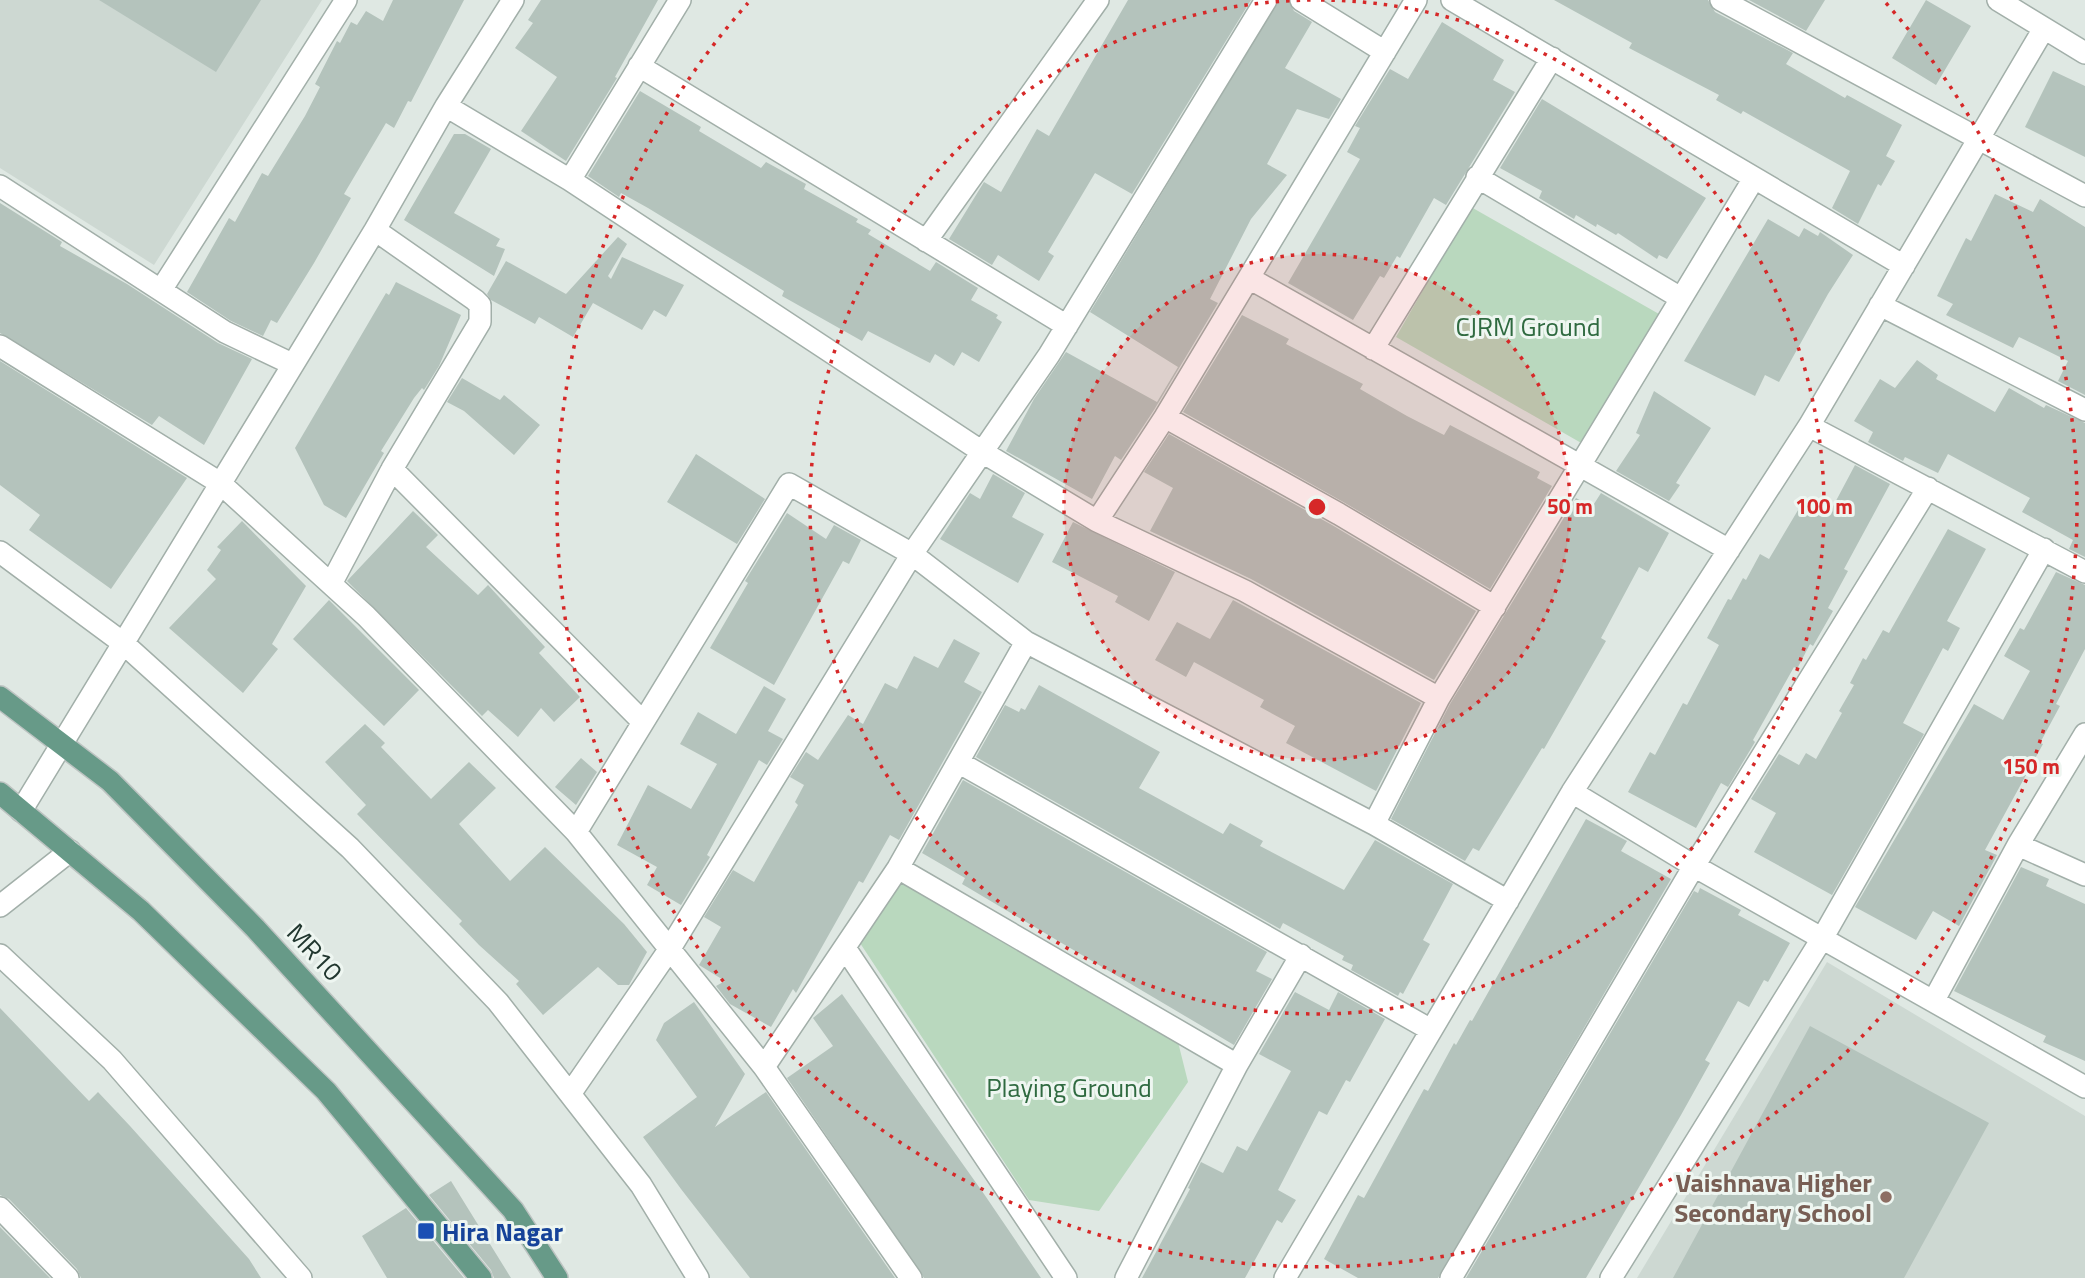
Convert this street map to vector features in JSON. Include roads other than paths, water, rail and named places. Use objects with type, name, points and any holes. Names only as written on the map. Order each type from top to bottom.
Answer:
[{"type":"main road","name":"MR10","points":[[0,697],[110,781],[327,1006],[513,1210],[557,1278]]},
{"type":"main road","points":[[0,793],[141,911],[326,1091],[481,1278]]},
{"type":"street","points":[[161,290],[346,0]]},
{"type":"street","points":[[21,811],[61,741],[375,230],[446,106],[513,0]]},
{"type":"street","points":[[570,180],[680,0]]},
{"type":"street","points":[[926,242],[1098,0]]},
{"type":"street","points":[[570,1094],[669,950],[912,554],[984,453],[1067,326],[1266,0]]},
{"type":"street","points":[[1301,0],[1385,52]]},
{"type":"street","points":[[1097,521],[1165,417],[1416,0]]},
{"type":"street","points":[[1452,0],[1753,180],[1903,266]]},
{"type":"street","points":[[1721,0],[2085,196]]},
{"type":"street","points":[[1998,0],[2018,7],[2043,30],[2085,53]]},
{"type":"street","points":[[1284,1278],[1572,792],[1808,426],[2043,30]]},
{"type":"street","points":[[1373,349],[1552,58]]},
{"type":"street","points":[[639,66],[1067,326]]},
{"type":"street","points":[[446,106],[570,180],[984,453],[1097,521],[1245,591],[1439,698]]},
{"type":"street","points":[[1477,177],[1679,298]]},
{"type":"street","points":[[1374,824],[1439,698],[1577,466],[1753,180]]},
{"type":"street","points":[[0,186],[225,332],[292,364]]},
{"type":"street","points":[[331,584],[392,469],[480,321],[481,314],[475,300],[375,230]]},
{"type":"street","points":[[1249,278],[1729,550]]},
{"type":"street","points":[[1880,305],[2085,410]]},
{"type":"street","points":[[0,346],[220,483],[366,616],[576,832],[764,1067],[911,1278]]},
{"type":"street","points":[[1165,417],[1339,514],[1495,607]]},
{"type":"street","points":[[1808,426],[2085,572]]},
{"type":"street","points":[[392,469],[643,722]]},
{"type":"street","points":[[576,832],[789,484],[912,554],[1026,642],[1374,824],[1508,901]]},
{"type":"street","points":[[1451,1278],[1694,866],[1928,488]]},
{"type":"street","points":[[1611,1278],[1823,937],[2044,549]]},
{"type":"street","points":[[0,552],[123,643],[350,848],[498,1002],[640,1185],[698,1278]]},
{"type":"street","points":[[764,1067],[898,868],[1026,642]]},
{"type":"street","points":[[1934,1000],[2018,845],[2085,734]]},
{"type":"street","points":[[958,762],[1431,1030]]},
{"type":"street","points":[[1572,792],[1694,866],[2085,1087]]},
{"type":"street","points":[[2018,845],[2085,875]]},
{"type":"street","points":[[0,906],[70,851]]},
{"type":"street","points":[[898,868],[1237,1065]]},
{"type":"street","points":[[845,948],[1066,1278]]},
{"type":"street","points":[[0,955],[112,1060],[301,1278]]},
{"type":"street","points":[[1126,1278],[1237,1065],[1301,955]]},
{"type":"street","points":[[0,1208],[68,1278]]},
{"type":"place","name":"Vaishnava Higher Secondary School","points":[[1886,1197]]},
{"type":"place","name":"Hira Nagar","points":[[426,1231]]},
{"type":"park label","name":"CJRM Ground","points":[[1528,326]]},
{"type":"park label","name":"Playing Ground","points":[[1069,1087]]}]
